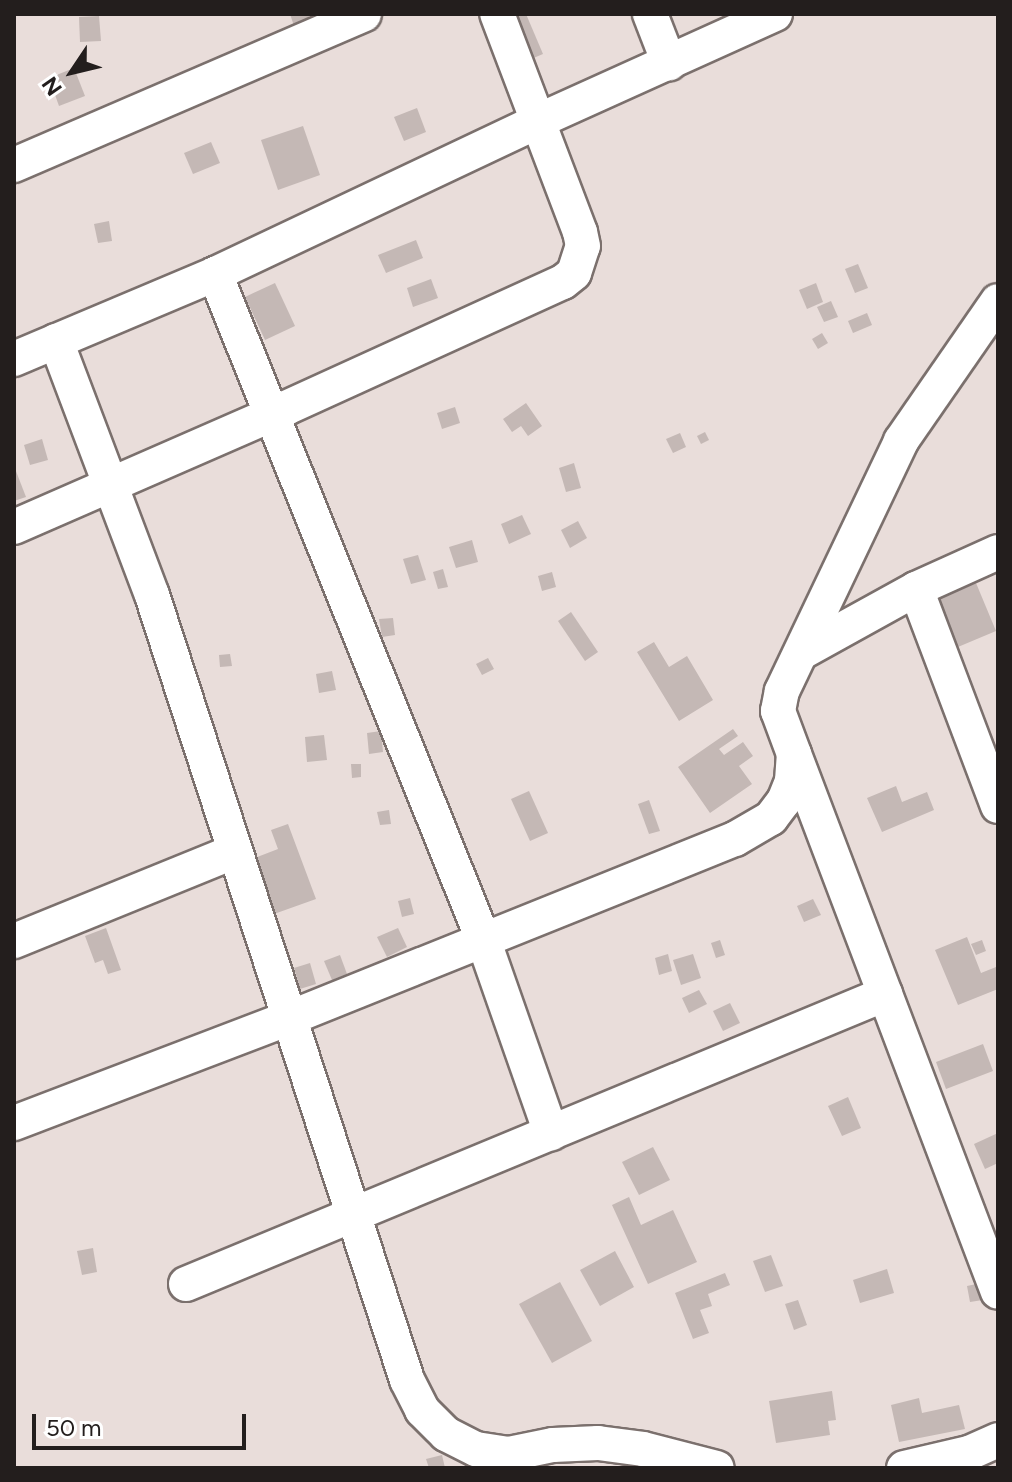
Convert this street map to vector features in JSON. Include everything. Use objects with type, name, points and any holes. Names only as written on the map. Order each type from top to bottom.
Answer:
[{"type":"street","points":[[14,165],[364,14]]},
{"type":"street","points":[[14,527],[563,282],[574,273],[583,246],[497,14]]},
{"type":"street","points":[[650,14],[669,63]]},
{"type":"street","points":[[14,359],[215,274],[538,121],[775,14]]},
{"type":"street","points":[[215,274],[483,939],[551,1133]]},
{"type":"street","points":[[998,301],[901,441],[782,691],[778,711],[998,1292]]},
{"type":"street","points":[[56,341],[152,595],[287,1019],[355,1214],[407,1380],[422,1410],[446,1434],[476,1449],[509,1454],[553,1445],[598,1443],[643,1449],[717,1468]]},
{"type":"street","points":[[802,652],[916,589],[998,552]]},
{"type":"street","points":[[916,589],[998,806]]},
{"type":"street","points":[[14,1123],[287,1019],[735,839],[771,818],[784,801],[792,781],[794,754]]},
{"type":"street","points":[[14,941],[233,852]]},
{"type":"street","points":[[186,1284],[885,994]]},
{"type":"street","points":[[904,1468],[969,1453],[998,1440]]},
{"type":"building","points":[[290,14],[308,14],[310,20],[294,26]]},
{"type":"building","points":[[504,14],[526,14],[543,54],[524,62]]},
{"type":"building","points":[[99,16],[101,41],[80,42],[79,17]]},
{"type":"building","points":[[74,68],[85,96],[59,106],[49,78]]},
{"type":"building","points":[[417,108],[426,132],[404,141],[394,117]]},
{"type":"building","points":[[303,126],[320,175],[278,190],[261,140]]},
{"type":"building","points":[[211,142],[220,163],[193,174],[184,153]]},
{"type":"building","points":[[109,221],[112,241],[98,243],[94,224]]},
{"type":"building","points":[[416,240],[423,258],[386,273],[378,255]]},
{"type":"building","points":[[858,264],[868,288],[855,293],[845,269]]},
{"type":"building","points":[[431,279],[438,298],[413,307],[407,288]]},
{"type":"building","points":[[275,283],[295,326],[265,340],[245,297]]},
{"type":"building","points":[[816,283],[823,302],[807,309],[799,290]]},
{"type":"building","points":[[831,301],[838,317],[824,322],[817,307]]},
{"type":"building","points":[[867,313],[872,325],[853,333],[848,321]]},
{"type":"building","points":[[822,333],[828,343],[818,349],[812,339]]},
{"type":"building","points":[[526,403],[542,426],[528,436],[521,426],[512,432],[503,419]]},
{"type":"building","points":[[455,407],[460,423],[442,429],[437,413]]},
{"type":"building","points":[[705,432],[709,440],[701,444],[697,436]]},
{"type":"building","points":[[680,433],[686,447],[673,453],[666,439]]},
{"type":"building","points":[[42,439],[48,460],[30,465],[24,445]]},
{"type":"building","points":[[574,463],[581,488],[566,492],[559,468]]},
{"type":"building","points":[[14,466],[26,497],[14,501]]},
{"type":"building","points":[[522,515],[531,534],[509,544],[501,524]]},
{"type":"building","points":[[578,521],[587,538],[570,548],[561,530]]},
{"type":"building","points":[[472,540],[478,562],[456,568],[449,547]]},
{"type":"building","points":[[418,555],[426,580],[411,584],[403,559]]},
{"type":"building","points":[[443,569],[448,587],[438,589],[433,572]]},
{"type":"building","points":[[552,572],[556,587],[542,591],[538,576]]},
{"type":"building","points":[[976,583],[996,631],[946,652],[927,604]]},
{"type":"building","points":[[571,612],[598,652],[585,661],[558,621]]},
{"type":"building","points":[[393,618],[395,635],[382,637],[379,619]]},
{"type":"building","points":[[654,642],[669,667],[687,656],[713,700],[679,721],[637,652]]},
{"type":"building","points":[[230,654],[232,666],[220,667],[219,655]]},
{"type":"building","points":[[488,658],[494,669],[482,675],[476,664]]},
{"type":"building","points":[[332,671],[336,690],[319,693],[316,674]]},
{"type":"building","points":[[733,729],[738,736],[719,749],[724,755],[743,742],[753,756],[739,766],[752,784],[710,813],[678,767]]},
{"type":"building","points":[[381,731],[383,752],[369,754],[367,733]]},
{"type":"building","points":[[324,735],[327,760],[307,762],[305,737]]},
{"type":"building","points":[[351,764],[361,764],[361,777],[352,778]]},
{"type":"building","points":[[896,786],[902,802],[927,792],[934,810],[882,832],[867,798]]},
{"type":"building","points":[[529,791],[548,833],[530,841],[511,799]]},
{"type":"building","points":[[649,800],[660,831],[649,834],[638,804]]},
{"type":"building","points":[[389,810],[391,824],[380,825],[377,812]]},
{"type":"building","points":[[288,824],[316,899],[274,914],[252,859],[278,849],[271,830]]},
{"type":"building","points":[[410,898],[414,914],[402,917],[398,901]]},
{"type":"building","points":[[813,899],[821,915],[804,922],[797,906]]},
{"type":"building","points":[[106,928],[121,970],[108,974],[103,960],[95,963],[85,936]]},
{"type":"building","points":[[398,928],[407,947],[387,957],[377,937]]},
{"type":"building","points":[[967,937],[981,973],[996,967],[998,989],[958,1005],[935,950]]},
{"type":"building","points":[[720,940],[725,955],[716,958],[711,943]]},
{"type":"building","points":[[982,940],[986,951],[976,955],[971,944]]},
{"type":"building","points":[[668,954],[672,971],[659,975],[655,958]]},
{"type":"building","points":[[693,954],[701,978],[681,985],[673,960]]},
{"type":"building","points":[[340,955],[347,974],[332,980],[324,961]]},
{"type":"building","points":[[310,963],[316,984],[300,989],[294,968]]},
{"type":"building","points":[[699,990],[707,1004],[689,1013],[682,998]]},
{"type":"building","points":[[730,1003],[740,1023],[723,1031],[713,1011]]},
{"type":"building","points":[[983,1044],[993,1071],[946,1089],[936,1062]]},
{"type":"building","points":[[848,1097],[861,1128],[842,1136],[828,1106]]},
{"type":"building","points":[[998,1133],[998,1163],[985,1169],[974,1144]]},
{"type":"building","points":[[653,1147],[670,1180],[639,1195],[622,1162]]},
{"type":"building","points":[[629,1197],[641,1225],[673,1210],[697,1262],[648,1284],[612,1205]]},
{"type":"building","points":[[93,1248],[97,1272],[82,1275],[77,1251]]},
{"type":"building","points":[[615,1251],[634,1287],[600,1306],[580,1270]]},
{"type":"building","points":[[771,1255],[783,1286],[765,1292],[753,1261]]},
{"type":"building","points":[[887,1269],[894,1293],[860,1303],[853,1280]]},
{"type":"building","points":[[725,1273],[730,1285],[708,1294],[712,1306],[700,1310],[709,1333],[693,1339],[675,1293]]},
{"type":"building","points":[[560,1282],[592,1341],[552,1363],[519,1304]]},
{"type":"building","points":[[986,1282],[989,1299],[970,1302],[967,1286]]},
{"type":"building","points":[[798,1300],[807,1325],[794,1330],[785,1304]]},
{"type":"building","points":[[832,1391],[836,1420],[828,1421],[830,1435],[776,1443],[769,1401]]},
{"type":"building","points":[[919,1398],[922,1413],[959,1405],[965,1429],[899,1442],[891,1405]]},
{"type":"building","points":[[442,1455],[445,1468],[429,1468],[426,1459]]}]
